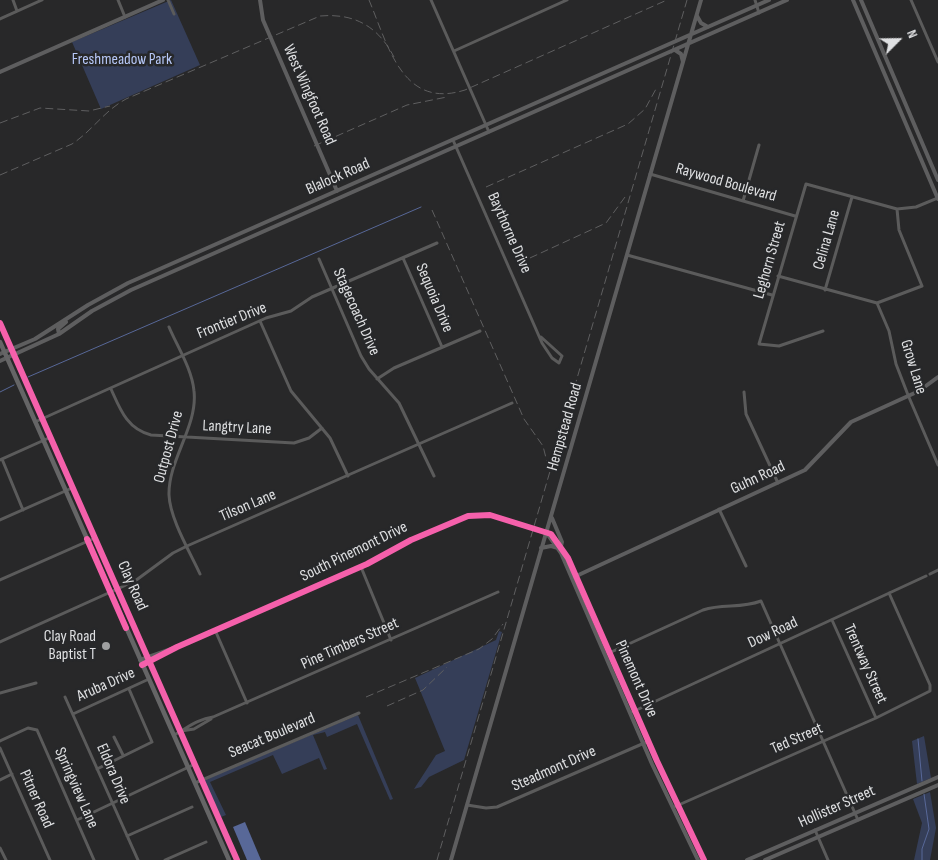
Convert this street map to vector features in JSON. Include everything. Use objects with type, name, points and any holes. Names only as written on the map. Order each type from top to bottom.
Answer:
[{"type":"main road","points":[[0,72],[163,0]]},
{"type":"main road","name":"West Wingfoot Road","points":[[260,0],[263,20],[340,198]]},
{"type":"main road","name":"Hempstead Road","points":[[451,860],[702,0]]},
{"type":"main road","name":"Blalock Road","points":[[2,353],[49,330],[88,304],[128,283],[768,0]]},
{"type":"main road","name":"Blalock Road","points":[[0,361],[59,334],[92,311],[131,290],[786,0]]},
{"type":"main road","points":[[853,0],[938,198]]},
{"type":"main road","points":[[861,0],[938,180]]},
{"type":"main road","points":[[697,16],[701,23],[708,28]]},
{"type":"main road","points":[[862,22],[870,20]]},
{"type":"main road","points":[[675,50],[681,54],[684,62]]},
{"type":"main road","points":[[638,57],[641,64]]},
{"type":"main road","points":[[882,68],[889,64]]},
{"type":"main road","points":[[588,79],[591,86]]},
{"type":"main road","points":[[537,103],[541,110]]},
{"type":"main road","points":[[901,110],[907,107]]},
{"type":"main road","points":[[918,153],[926,151]]},
{"type":"main road","points":[[398,164],[401,171]]},
{"type":"main road","points":[[297,209],[300,216]]},
{"type":"main road","points":[[254,228],[257,235]]},
{"type":"main road","points":[[211,247],[214,254]]},
{"type":"main road","points":[[167,266],[170,273]]},
{"type":"main road","points":[[128,283],[131,290]]},
{"type":"main road","points":[[88,304],[92,311]]},
{"type":"main road","points":[[59,334],[58,329],[69,318]]},
{"type":"main road","name":"Clay Road","points":[[0,323],[237,860]]},
{"type":"main road","points":[[43,342],[49,336],[49,330]]},
{"type":"main road","name":"Clay Road","points":[[0,342],[2,353],[7,358],[229,860]]},
{"type":"main road","name":"Guhn Road","points":[[574,577],[805,470],[851,422],[926,387],[938,377]]},
{"type":"main road","points":[[23,394],[30,390]]},
{"type":"main road","name":"South Pinemont Drive","points":[[141,662],[360,567],[411,540],[468,516],[490,515],[546,532]]},
{"type":"main road","points":[[541,548],[560,547],[552,516]]},
{"type":"main road","name":"Pinemont Drive","points":[[546,532],[560,547],[704,860]]},
{"type":"main road","name":"Pinemont Drive","points":[[574,577],[643,743],[698,860]]},
{"type":"main road","name":"Hollister Street","points":[[747,860],[938,777]]},
{"type":"main road","name":"Hollister Street","points":[[764,860],[938,785]]},
{"type":"main road","points":[[214,826],[220,822]]},
{"type":"street","points":[[12,0],[18,11]]},
{"type":"street","points":[[0,19],[42,0]]},
{"type":"street","points":[[118,0],[126,17]]},
{"type":"street","points":[[168,0],[174,14]]},
{"type":"street","points":[[431,0],[490,132]]},
{"type":"street","points":[[454,51],[568,0]]},
{"type":"street","points":[[755,0],[759,12]]},
{"type":"street","points":[[911,0],[938,62]]},
{"type":"street","name":"Baythorne Drive","points":[[453,140],[546,350],[559,363],[562,356],[541,337]]},
{"type":"street","points":[[743,201],[759,145]]},
{"type":"street","name":"Raywood Boulevard","points":[[650,174],[795,216]]},
{"type":"street","name":"Leghorn Street","points":[[823,331],[783,345],[759,344],[795,216],[806,184],[852,197]]},
{"type":"street","points":[[852,197],[897,209],[916,207],[938,198]]},
{"type":"street","name":"Celina Lane","points":[[825,290],[852,197]]},
{"type":"street","points":[[778,276],[877,303],[922,286],[899,230],[897,209]]},
{"type":"street","name":"Frontier Drive","points":[[35,422],[260,321],[291,311],[305,301],[438,243]]},
{"type":"street","points":[[627,255],[772,295]]},
{"type":"street","name":"Stagecoach Drive","points":[[319,258],[361,356],[399,403],[434,476]]},
{"type":"street","name":"Sequoia Drive","points":[[403,258],[442,348]]},
{"type":"street","name":"Grow Lane","points":[[877,303],[889,331],[896,364],[938,465]]},
{"type":"street","points":[[260,321],[291,391],[334,445],[348,476]]},
{"type":"street","name":"Outpost Drive","points":[[169,326],[192,379],[194,392],[192,411],[169,493],[174,514],[200,574]]},
{"type":"street","points":[[378,379],[394,368],[480,331]]},
{"type":"street","name":"Langtry Lane","points":[[112,389],[125,419],[137,430],[151,435],[294,443],[309,438],[322,428]]},
{"type":"street","points":[[744,392],[746,414],[778,482]]},
{"type":"street","name":"Tilson Lane","points":[[0,642],[135,581],[173,553],[187,546],[512,403]]},
{"type":"street","points":[[23,510],[1,460],[51,437]]},
{"type":"street","points":[[0,520],[73,488]]},
{"type":"street","points":[[719,509],[746,566]]},
{"type":"street","points":[[0,580],[96,538]]},
{"type":"street","points":[[360,567],[391,640]]},
{"type":"street","points":[[930,574],[938,570]]},
{"type":"street","name":"Dow Road","points":[[630,713],[926,576]]},
{"type":"street","name":"Pine Timbers Street","points":[[174,735],[181,731],[190,731],[208,722],[211,718],[498,592]]},
{"type":"street","name":"Ted Street","points":[[674,807],[876,718],[930,691],[930,685],[889,593]]},
{"type":"street","points":[[605,655],[703,610],[712,607],[747,607],[762,601],[858,820]]},
{"type":"street","name":"Trentway Street","points":[[832,620],[876,718]]},
{"type":"street","points":[[215,630],[247,703]]},
{"type":"street","name":"Aruba Drive","points":[[73,714],[129,690],[149,679]]},
{"type":"street","points":[[0,693],[36,683]]},
{"type":"street","points":[[97,769],[152,742],[129,690]]},
{"type":"street","name":"Eldora Drive","points":[[65,697],[138,860]]},
{"type":"street","name":"Seacat Boulevard","points":[[195,783],[359,713]]},
{"type":"street","name":"Springview Lane","points":[[0,741],[33,728],[37,730],[94,860]]},
{"type":"street","points":[[114,737],[123,755]]},
{"type":"street","name":"Steadmont Drive","points":[[467,805],[497,808],[648,741]]},
{"type":"street","name":"Pitner Road","points":[[0,748],[50,860]]},
{"type":"street","points":[[77,820],[195,764]]},
{"type":"street","points":[[0,780],[12,774]]},
{"type":"street","points":[[126,836],[192,807]]},
{"type":"street","points":[[815,830],[828,860]]},
{"type":"street","points":[[165,860],[206,842]]},
{"type":"street","points":[[0,848],[6,860]]},
{"type":"green space","name":"Freshmeadow Park","points":[[171,0],[200,65],[101,109],[72,42]]},
{"type":"green space","points":[[499,631],[502,632],[464,760],[429,777],[421,787],[414,789],[436,755],[445,751],[415,678],[496,640]]},
{"type":"green space","points":[[358,715],[393,799],[390,800],[357,724],[327,737],[325,732],[313,735],[327,769],[324,770],[319,758],[282,774],[273,755],[210,782],[226,815],[221,817],[204,780]]},
{"type":"green space","points":[[924,736],[931,778],[917,784],[912,741]]},
{"type":"green space","points":[[930,792],[936,828],[930,860],[914,860],[922,823],[913,799]]},
{"type":"water","points":[[245,822],[261,860],[247,860],[233,827]]},
{"type":"waterway","points":[[28,377],[421,207]]},
{"type":"waterway","points":[[0,392],[14,385]]},
{"type":"waterway","points":[[918,739],[922,781]]},
{"type":"waterway","points":[[922,860],[922,849],[929,829],[924,794]]},
{"type":"railway","points":[[369,0],[391,54],[400,69],[412,82],[426,91],[444,94],[465,90],[667,0]]},
{"type":"railway","points":[[437,860],[687,0]]},
{"type":"railway","points":[[0,175],[72,144],[111,109],[126,99],[320,16],[344,17],[364,24],[380,37],[394,57]]},
{"type":"railway","points":[[486,187],[628,124],[645,109],[656,89]]},
{"type":"railway","points":[[314,146],[407,105],[447,97]]},
{"type":"railway","points":[[0,123],[40,108],[89,111],[110,106]]},
{"type":"railway","points":[[519,263],[606,223],[625,197]]},
{"type":"railway","points":[[432,210],[524,419],[543,446],[549,470]]},
{"type":"railway","points":[[366,697],[479,649],[492,639],[503,624]]},
{"type":"railway","points":[[387,706],[423,690],[447,667]]},
{"type":"cycle path","points":[[0,323],[237,860]]},
{"type":"cycle path","points":[[142,665],[177,647],[367,564],[411,540],[468,516],[490,515],[551,534],[568,558],[657,761],[704,860]]},
{"type":"cycle path","points":[[87,539],[126,628]]},
{"type":"place","name":"Clay Road Baptist T","points":[[106,646]]}]
